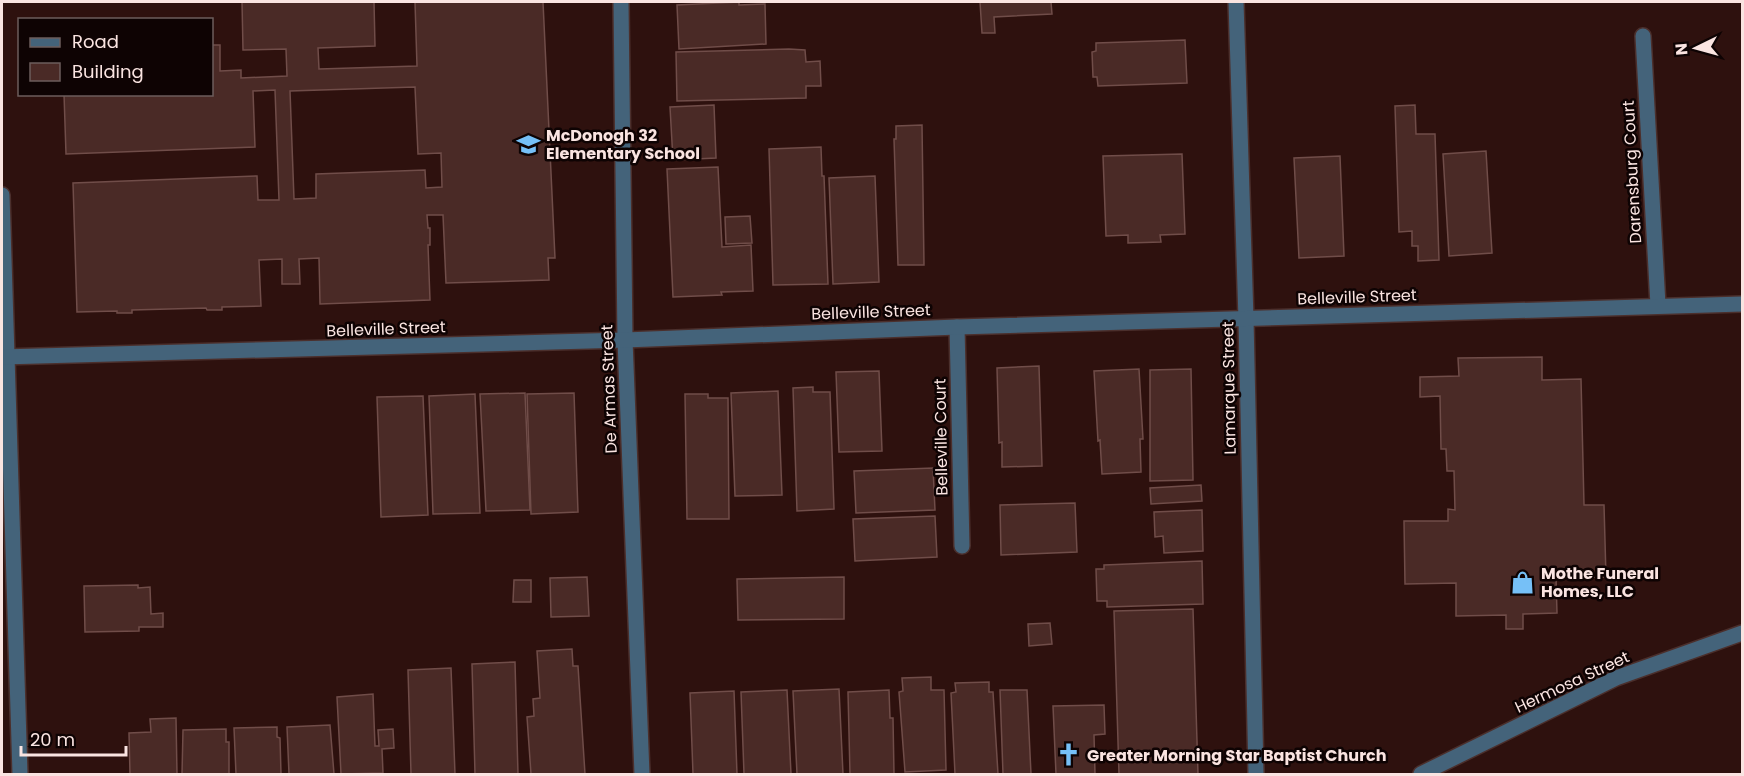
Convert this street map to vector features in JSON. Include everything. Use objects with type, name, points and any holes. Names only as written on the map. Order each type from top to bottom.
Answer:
[{"type":"street","name":"De Armas Street","points":[[621,2],[625,340],[642,774]]},
{"type":"street","name":"Lamarque Street","points":[[1236,2],[1256,774]]},
{"type":"street","name":"Darensburg Court","points":[[1643,36],[1658,305]]},
{"type":"street","points":[[2,195],[4,357],[20,774]]},
{"type":"street","name":"Belleville Street","points":[[4,357],[625,340],[957,327],[1743,304]]},
{"type":"street","name":"Belleville Court","points":[[957,327],[962,546]]},
{"type":"street","name":"Hermosa Street","points":[[1421,774],[1616,678],[1743,633]]},
{"type":"building","points":[[242,2],[374,2],[375,46],[318,48],[319,69],[417,66],[415,2],[543,2],[555,258],[548,258],[549,280],[446,283],[443,215],[427,215],[428,228],[430,228],[430,245],[428,245],[430,300],[320,304],[319,258],[299,259],[300,284],[282,284],[282,259],[259,260],[261,306],[222,307],[222,310],[207,310],[206,308],[132,310],[132,313],[77,312],[73,183],[257,176],[258,200],[279,200],[275,90],[253,91],[255,147],[66,154],[64,96],[213,96],[213,45],[220,45],[220,71],[241,70],[241,78],[287,76],[286,49],[243,50]],"holes":[[[415,87],[418,154],[441,153],[442,187],[426,188],[425,170],[316,174],[316,198],[294,199],[290,91]]]},
{"type":"building","points":[[739,2],[739,5],[765,4],[766,44],[679,49],[677,5]]},
{"type":"building","points":[[980,2],[1051,2],[1052,14],[994,17],[995,33],[982,33]]},
{"type":"building","points":[[1185,40],[1187,83],[1098,86],[1097,77],[1093,77],[1092,52],[1096,51],[1096,43]]},
{"type":"building","points":[[805,50],[806,62],[820,61],[821,86],[806,86],[806,98],[677,101],[676,52]]},
{"type":"building","points":[[714,105],[716,158],[673,160],[670,107]]},
{"type":"building","points":[[1415,105],[1416,134],[1435,134],[1439,260],[1418,261],[1418,246],[1412,246],[1412,231],[1399,232],[1395,106]]},
{"type":"building","points":[[922,125],[924,265],[898,265],[894,139],[896,139],[896,126]]},
{"type":"building","points":[[821,147],[828,284],[773,285],[769,149]]},
{"type":"building","points":[[1486,151],[1492,253],[1449,256],[1443,154]]},
{"type":"building","points":[[1182,154],[1185,234],[1160,235],[1161,242],[1128,243],[1128,235],[1106,236],[1103,156]]},
{"type":"building","points":[[1340,156],[1344,256],[1299,258],[1294,158]]},
{"type":"building","points":[[718,167],[722,247],[751,245],[753,291],[673,297],[667,169]]},
{"type":"building","points":[[875,176],[879,282],[833,284],[829,178]]},
{"type":"building","points":[[750,216],[752,243],[726,244],[725,217]]},
{"type":"building","points":[[1542,357],[1542,380],[1581,379],[1584,505],[1604,505],[1606,577],[1556,578],[1557,613],[1523,614],[1523,629],[1506,629],[1506,615],[1456,616],[1456,583],[1405,584],[1404,521],[1448,521],[1448,509],[1455,510],[1454,471],[1447,471],[1446,449],[1441,449],[1440,396],[1420,397],[1420,377],[1459,376],[1458,358]]},
{"type":"building","points":[[1039,366],[1042,466],[1002,467],[997,368]]},
{"type":"building","points":[[1139,369],[1143,439],[1140,439],[1141,472],[1102,474],[1094,371]]},
{"type":"building","points":[[1191,369],[1193,480],[1150,481],[1150,370]]},
{"type":"building","points":[[879,371],[882,451],[839,452],[836,372]]},
{"type":"building","points":[[813,387],[813,392],[830,392],[834,509],[797,511],[793,388]]},
{"type":"building","points":[[778,391],[782,495],[735,496],[731,393]]},
{"type":"building","points":[[525,393],[530,510],[486,511],[480,394]]},
{"type":"building","points":[[574,393],[578,512],[531,514],[527,394]]},
{"type":"building","points":[[475,394],[480,513],[433,514],[429,396]]},
{"type":"building","points":[[685,394],[708,394],[708,398],[728,398],[729,519],[687,519]]},
{"type":"building","points":[[423,396],[428,515],[381,517],[377,397]]},
{"type":"building","points":[[933,468],[935,510],[856,513],[854,471]]},
{"type":"building","points":[[1201,485],[1202,501],[1151,504],[1150,488]]},
{"type":"building","points":[[1075,503],[1077,552],[1001,555],[1000,505]]},
{"type":"building","points":[[1202,510],[1203,551],[1164,553],[1163,536],[1155,537],[1154,512]]},
{"type":"building","points":[[935,516],[937,557],[855,561],[853,519]]},
{"type":"building","points":[[1202,561],[1203,604],[1107,607],[1107,601],[1097,601],[1096,569],[1104,569],[1104,565]]},
{"type":"building","points":[[587,577],[589,616],[551,617],[550,578]]},
{"type":"building","points":[[844,577],[844,619],[738,620],[737,579]]},
{"type":"building","points":[[514,580],[531,580],[531,602],[513,602]]},
{"type":"building","points":[[138,585],[138,588],[150,587],[151,614],[163,613],[163,627],[139,627],[139,631],[85,632],[84,586]]},
{"type":"building","points":[[1193,609],[1198,774],[1119,774],[1114,611]]},
{"type":"building","points":[[1050,623],[1052,644],[1029,646],[1028,624]]},
{"type":"building","points":[[572,649],[573,666],[578,666],[585,774],[531,774],[527,717],[534,716],[533,699],[540,698],[537,651]]},
{"type":"building","points":[[515,662],[518,774],[475,774],[472,664]]},
{"type":"building","points":[[451,668],[455,774],[411,774],[408,670]]},
{"type":"building","points":[[931,677],[931,690],[944,690],[946,770],[905,772],[899,692],[903,691],[902,678]]},
{"type":"building","points":[[989,682],[989,692],[993,692],[998,774],[955,774],[951,693],[956,692],[955,683]]},
{"type":"building","points":[[839,689],[843,774],[797,774],[793,691]]},
{"type":"building","points":[[787,690],[791,774],[744,774],[741,692]]},
{"type":"building","points":[[889,690],[890,718],[893,718],[894,774],[850,774],[848,692]]},
{"type":"building","points":[[1000,690],[1027,690],[1031,774],[1003,774]]},
{"type":"building","points":[[734,691],[737,774],[693,774],[690,693]]},
{"type":"building","points":[[373,694],[375,746],[379,746],[378,730],[393,729],[394,748],[382,749],[383,773],[341,774],[337,697]]},
{"type":"building","points":[[1104,705],[1105,734],[1094,735],[1095,774],[1056,774],[1053,706]]},
{"type":"building","points":[[176,718],[177,774],[130,774],[129,733],[151,732],[150,719]]},
{"type":"building","points":[[330,725],[334,774],[289,774],[287,727]]},
{"type":"building","points":[[277,727],[277,737],[280,738],[281,774],[236,774],[234,728]]},
{"type":"building","points":[[226,729],[226,742],[229,742],[229,774],[182,774],[183,730]]},
{"type":"place","name":"McDonogh 32 Elementary School","points":[[528,144]]},
{"type":"place","name":"Mothe Funeral Homes, LLC","points":[[1523,582]]},
{"type":"place","name":"Greater Morning Star Baptist Church","points":[[1069,755]]}]
